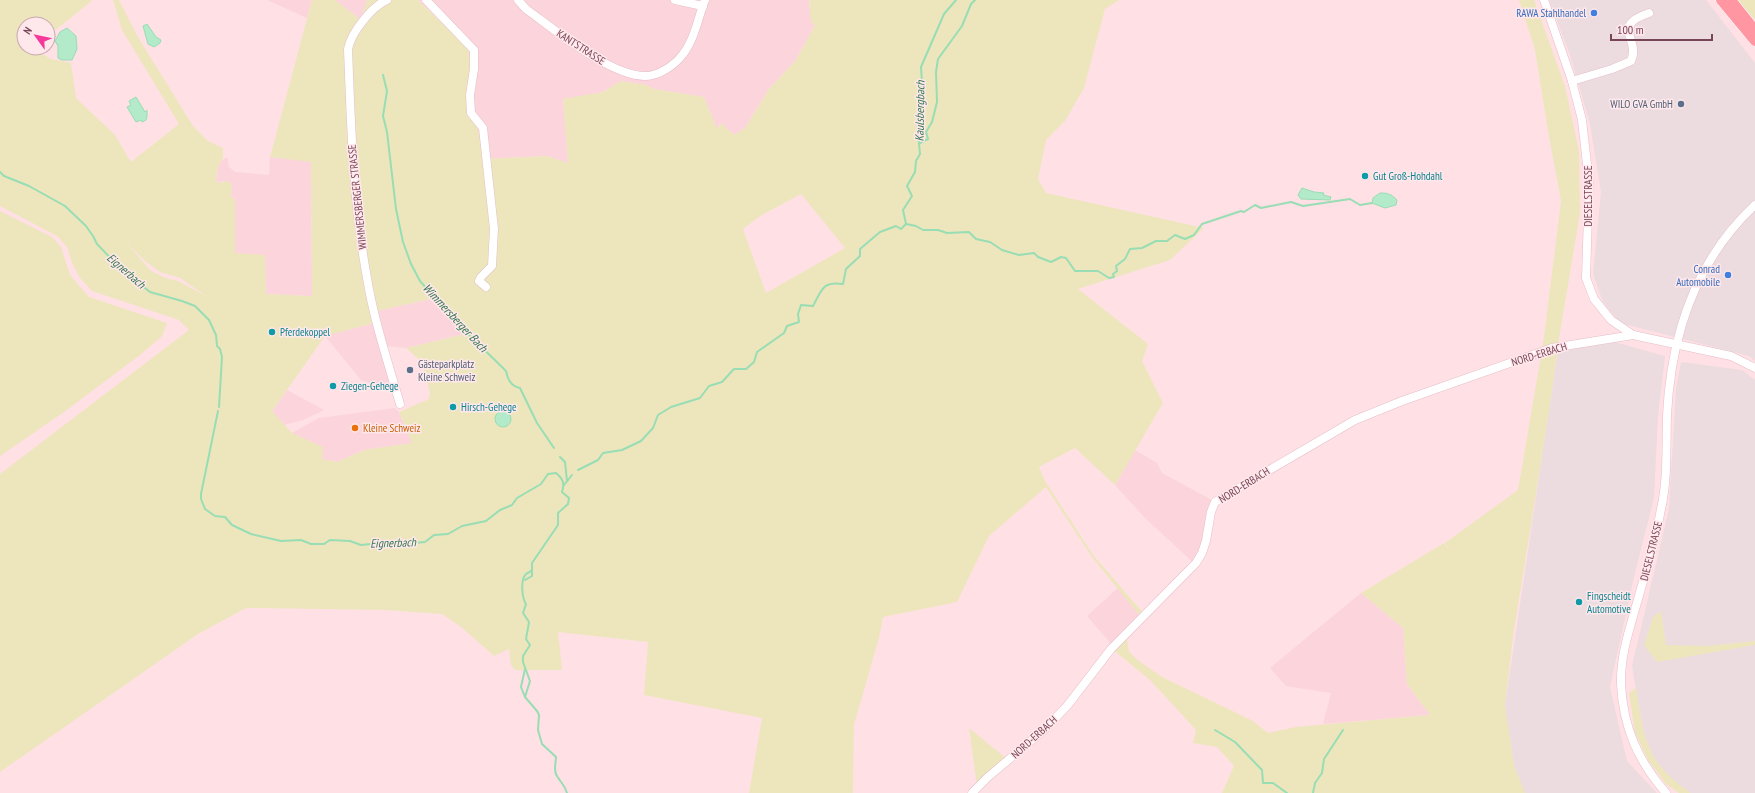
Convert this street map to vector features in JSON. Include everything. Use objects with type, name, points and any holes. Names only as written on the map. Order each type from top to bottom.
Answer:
[{"type":"main road","points":[[1721,0],[1755,41]]},
{"type":"main road","points":[[1731,0],[1755,30]]},
{"type":"street","name":"WIMMERSBERGER STRASSE","points":[[387,0],[374,9],[358,28],[350,40],[348,49],[352,162],[360,235],[373,310],[400,404]]},
{"type":"street","points":[[426,0],[474,50],[474,69],[470,96],[471,113],[483,128],[494,228],[492,266],[479,281],[486,287]]},
{"type":"street","name":"KANTSTRASSE","points":[[518,0],[526,9],[598,60],[628,73],[644,76],[664,70],[684,53],[704,3]]},
{"type":"street","points":[[675,0],[704,3]]},
{"type":"street","name":"DIESELSTRASSE","points":[[1544,0],[1572,81],[1582,120],[1589,182],[1586,278],[1594,299],[1602,310],[1621,328],[1633,335],[1677,343],[1731,356],[1755,368]]},
{"type":"street","points":[[1572,81],[1612,69],[1632,61],[1633,52],[1629,35],[1629,27],[1632,21],[1649,13]]},
{"type":"street","name":"DIESELSTRASSE","points":[[1666,793],[1644,766],[1632,741],[1625,717],[1621,679],[1627,637],[1649,562],[1662,503],[1669,393],[1677,343],[1692,296],[1702,274],[1726,236],[1755,205]]},
{"type":"street","name":"NORD-ERBACH","points":[[972,793],[988,777],[1045,729],[1067,706],[1111,649],[1196,562],[1204,547],[1211,512],[1215,502],[1356,420],[1402,401],[1552,348],[1633,335]]},
{"type":"shaded area","points":[[0,0],[93,0],[56,30],[56,16],[16,16],[16,56],[46,56],[51,59],[71,63],[76,98],[115,135],[131,162],[179,124],[122,30],[113,0],[119,0],[138,37],[193,126],[208,141],[223,148],[223,158],[217,170],[216,180],[217,183],[229,181],[232,186],[231,197],[235,199],[235,253],[265,255],[266,294],[312,296],[311,162],[270,157],[312,0],[335,0],[361,20],[367,0],[418,0],[468,48],[471,69],[469,113],[478,130],[484,159],[547,156],[568,163],[563,99],[603,92],[621,81],[646,85],[654,89],[704,97],[717,129],[721,123],[734,135],[745,128],[769,89],[796,60],[815,25],[811,22],[809,0],[1119,0],[1105,9],[1084,88],[1065,121],[1046,140],[1038,179],[1046,193],[1204,228],[1170,260],[1078,289],[1148,344],[1142,361],[1163,403],[1115,485],[1075,448],[1039,467],[1045,481],[1093,555],[1145,615],[1142,618],[1092,557],[1046,487],[989,536],[957,602],[883,617],[879,638],[854,725],[853,793],[749,793],[762,718],[644,695],[648,642],[558,632],[562,670],[515,670],[511,665],[509,649],[494,656],[461,627],[442,614],[385,610],[246,608],[198,634],[0,772],[0,474],[189,330],[179,320],[92,291],[80,278],[73,265],[67,247],[57,236],[0,206]],"holes":[[[801,194],[845,248],[766,293],[743,229],[760,216]],[[127,243],[146,262],[160,272],[180,278],[206,296],[178,281],[166,278],[151,271]],[[435,298],[473,332],[406,348],[422,362],[430,393],[429,399],[399,412],[412,443],[364,450],[337,462],[322,459],[323,447],[292,433],[272,411],[325,336],[374,323],[377,311]]]},
{"type":"shaded area","points":[[267,0],[312,0],[307,18]]},
{"type":"shaded area","points":[[335,0],[367,0],[361,20]]},
{"type":"shaded area","points":[[418,0],[809,0],[809,7],[815,25],[796,60],[769,89],[745,128],[734,135],[720,123],[717,130],[704,97],[654,89],[646,85],[621,81],[603,92],[563,99],[568,163],[547,156],[484,159],[469,113],[470,55],[445,24]]},
{"type":"shaded area","points":[[1519,0],[1534,0],[1565,86],[1579,151],[1580,213],[1513,637],[1505,705],[1514,765],[1525,793],[1222,793],[1234,766],[1217,747],[1193,743],[1196,730],[1150,680],[1112,649],[1126,633],[1129,652],[1139,661],[1162,677],[1253,721],[1268,733],[1296,727],[1430,715],[1407,684],[1403,628],[1361,593],[1444,543],[1451,552],[1445,543],[1518,490],[1543,344],[1561,201],[1535,50]]},
{"type":"shaded area","points":[[1549,0],[1706,0],[1755,63],[1755,361],[1749,356],[1620,323],[1603,302],[1593,274],[1601,192],[1590,124],[1570,55]]},
{"type":"shaded area","points":[[1738,0],[1755,0],[1755,20]]},
{"type":"shaded area","points":[[147,24],[156,37],[161,40],[160,43],[154,47],[148,44],[143,26]]},
{"type":"shaded area","points":[[67,28],[76,36],[77,49],[72,60],[62,60],[58,58],[58,46],[56,39],[60,32]]},
{"type":"shaded area","points":[[136,97],[145,112],[147,110],[146,120],[142,122],[141,120],[136,122],[127,107],[131,105],[129,101]]},
{"type":"shaded area","points":[[227,157],[229,167],[235,172],[269,175],[270,157],[311,161],[312,296],[265,294],[265,255],[235,254],[235,199],[231,197],[232,186],[223,181],[217,183],[216,179],[219,162]]},
{"type":"shaded area","points":[[1302,188],[1314,192],[1324,193],[1323,195],[1331,197],[1330,200],[1301,199],[1298,195]]},
{"type":"shaded area","points":[[1380,193],[1393,196],[1397,200],[1396,205],[1385,208],[1372,203],[1373,198]]},
{"type":"shaded area","points":[[0,211],[52,237],[61,247],[70,275],[89,297],[167,323],[162,336],[140,355],[64,412],[0,456]]},
{"type":"shaded area","points":[[435,298],[473,332],[406,348],[386,346],[377,311]]},
{"type":"shaded area","points":[[374,323],[392,380],[381,386],[361,380],[325,336]]},
{"type":"shaded area","points":[[1615,342],[1665,356],[1658,416],[1654,498],[1634,577],[1610,687],[1627,761],[1657,793],[1524,793],[1513,766],[1505,705],[1558,349]]},
{"type":"shaded area","points":[[1681,362],[1742,370],[1755,380],[1755,793],[1691,793],[1671,780],[1653,757],[1643,732],[1632,666],[1669,509],[1676,388]]},
{"type":"shaded area","points":[[287,390],[324,410],[303,420],[284,425],[272,411]]},
{"type":"shaded area","points":[[395,408],[399,412],[412,443],[364,450],[337,462],[321,459],[292,433],[319,418]]},
{"type":"shaded area","points":[[500,411],[506,411],[511,416],[509,425],[506,427],[500,427],[495,422],[495,416]]},
{"type":"shaded area","points":[[1135,450],[1157,463],[1162,473],[1210,499],[1213,503],[1205,541],[1193,562],[1146,519],[1115,485]]},
{"type":"shaded area","points":[[1118,588],[1142,618],[1113,646],[1087,616]]},
{"type":"shaded area","points":[[1361,593],[1403,628],[1407,684],[1430,715],[1323,724],[1331,693],[1286,686],[1270,668]]},
{"type":"shaded area","points":[[1661,611],[1666,645],[1706,646],[1755,641],[1755,645],[1657,662],[1644,645],[1653,617]]},
{"type":"shaded area","points":[[1636,688],[1645,735],[1656,760],[1676,782],[1691,793],[1679,793],[1666,784],[1648,760],[1635,733],[1629,693]]},
{"type":"shaded area","points":[[969,728],[1007,759],[977,786]]},
{"type":"waterway","name":"Kaulsbergbach","points":[[906,224],[903,210],[912,196],[907,186],[915,172],[916,161],[920,154],[917,121],[923,105],[920,94],[922,83],[921,67],[944,14],[956,0]]},
{"type":"waterway","points":[[920,143],[928,139],[926,132],[932,122],[937,102],[936,72],[938,59],[962,26],[971,4],[975,0]]},
{"type":"waterway","name":"Wimmersberger Bach","points":[[383,75],[387,91],[383,116],[387,132],[396,209],[403,242],[411,264],[420,281],[454,320],[506,371],[512,384],[520,388],[537,423],[554,448]]},
{"type":"waterway","name":"Eignerbach","points":[[0,172],[4,176],[29,186],[65,206],[86,226],[97,244],[121,269],[150,292],[195,306],[209,320],[216,335],[217,346],[220,349],[222,357],[219,407]]},
{"type":"waterway","points":[[906,224],[916,226],[923,230],[938,230],[947,233],[969,232],[976,239],[990,242],[1002,250],[1019,255],[1034,253],[1038,257],[1051,262],[1061,257],[1066,258],[1075,271],[1098,271],[1109,278],[1114,277],[1113,274],[1117,271],[1116,266],[1125,259],[1130,249],[1142,248],[1156,241],[1167,241],[1175,235],[1185,239],[1194,235],[1202,224],[1241,211],[1244,212],[1255,205],[1261,208],[1291,202],[1303,206],[1350,199],[1360,205],[1372,203]]},
{"type":"waterway","points":[[578,470],[598,460],[603,453],[622,450],[641,441],[653,428],[658,415],[671,407],[700,398],[709,386],[722,382],[734,369],[746,369],[754,362],[757,352],[784,333],[787,326],[799,322],[798,314],[801,305],[813,306],[821,291],[827,285],[836,283],[843,284],[846,269],[860,256],[860,249],[880,232],[896,226],[901,229],[906,224]]},
{"type":"waterway","name":"Eignerbach","points":[[218,411],[201,494],[201,499],[205,509],[215,516],[225,517],[232,525],[251,534],[281,541],[301,540],[311,544],[324,544],[330,540],[350,541],[361,545],[391,542],[403,544],[425,542],[434,535],[448,534],[462,526],[486,521],[500,510],[512,505],[517,498],[541,484],[548,474],[556,473],[560,477],[563,481],[562,492],[569,498],[568,504],[558,513],[558,525],[532,563],[532,570],[526,574],[523,580],[522,585],[526,604],[523,613],[529,622],[526,639],[530,645],[523,656],[523,662],[530,681],[525,697],[539,715],[538,730],[542,744],[556,757],[556,774],[567,793]]},
{"type":"waterway","name":"Wimmersberger Bach","points":[[560,457],[565,462],[567,481]]},
{"type":"waterway","name":"Wimmersberger Bach","points":[[564,485],[572,475]]},
{"type":"waterway","name":"Eignerbach","points":[[525,580],[532,576],[532,570]]},
{"type":"waterway","name":"Eignerbach","points":[[525,669],[521,687],[525,697]]},
{"type":"waterway","points":[[1215,730],[1235,742],[1262,770],[1263,783],[1273,783],[1287,793]]},
{"type":"waterway","points":[[1313,793],[1315,783],[1322,773],[1324,759],[1343,730]]},
{"type":"place","name":"RAWA Stahlhandel","points":[[1594,13]]},
{"type":"place","name":"WILO GVA GmbH","points":[[1681,104]]},
{"type":"place","name":"Gut Groß-Hohdahl","points":[[1365,176]]},
{"type":"place","name":"Conrad Automobile","points":[[1728,275]]},
{"type":"place","name":"Pferdekoppel","points":[[272,332]]},
{"type":"place","name":"Gästeparkplatz Kleine Schweiz","points":[[410,370]]},
{"type":"place","name":"Ziegen-Gehege","points":[[333,386]]},
{"type":"place","name":"Hirsch-Gehege","points":[[453,407]]},
{"type":"place","name":"Kleine Schweiz","points":[[355,428]]},
{"type":"place","name":"Fingscheidt Automotive","points":[[1579,602]]}]
